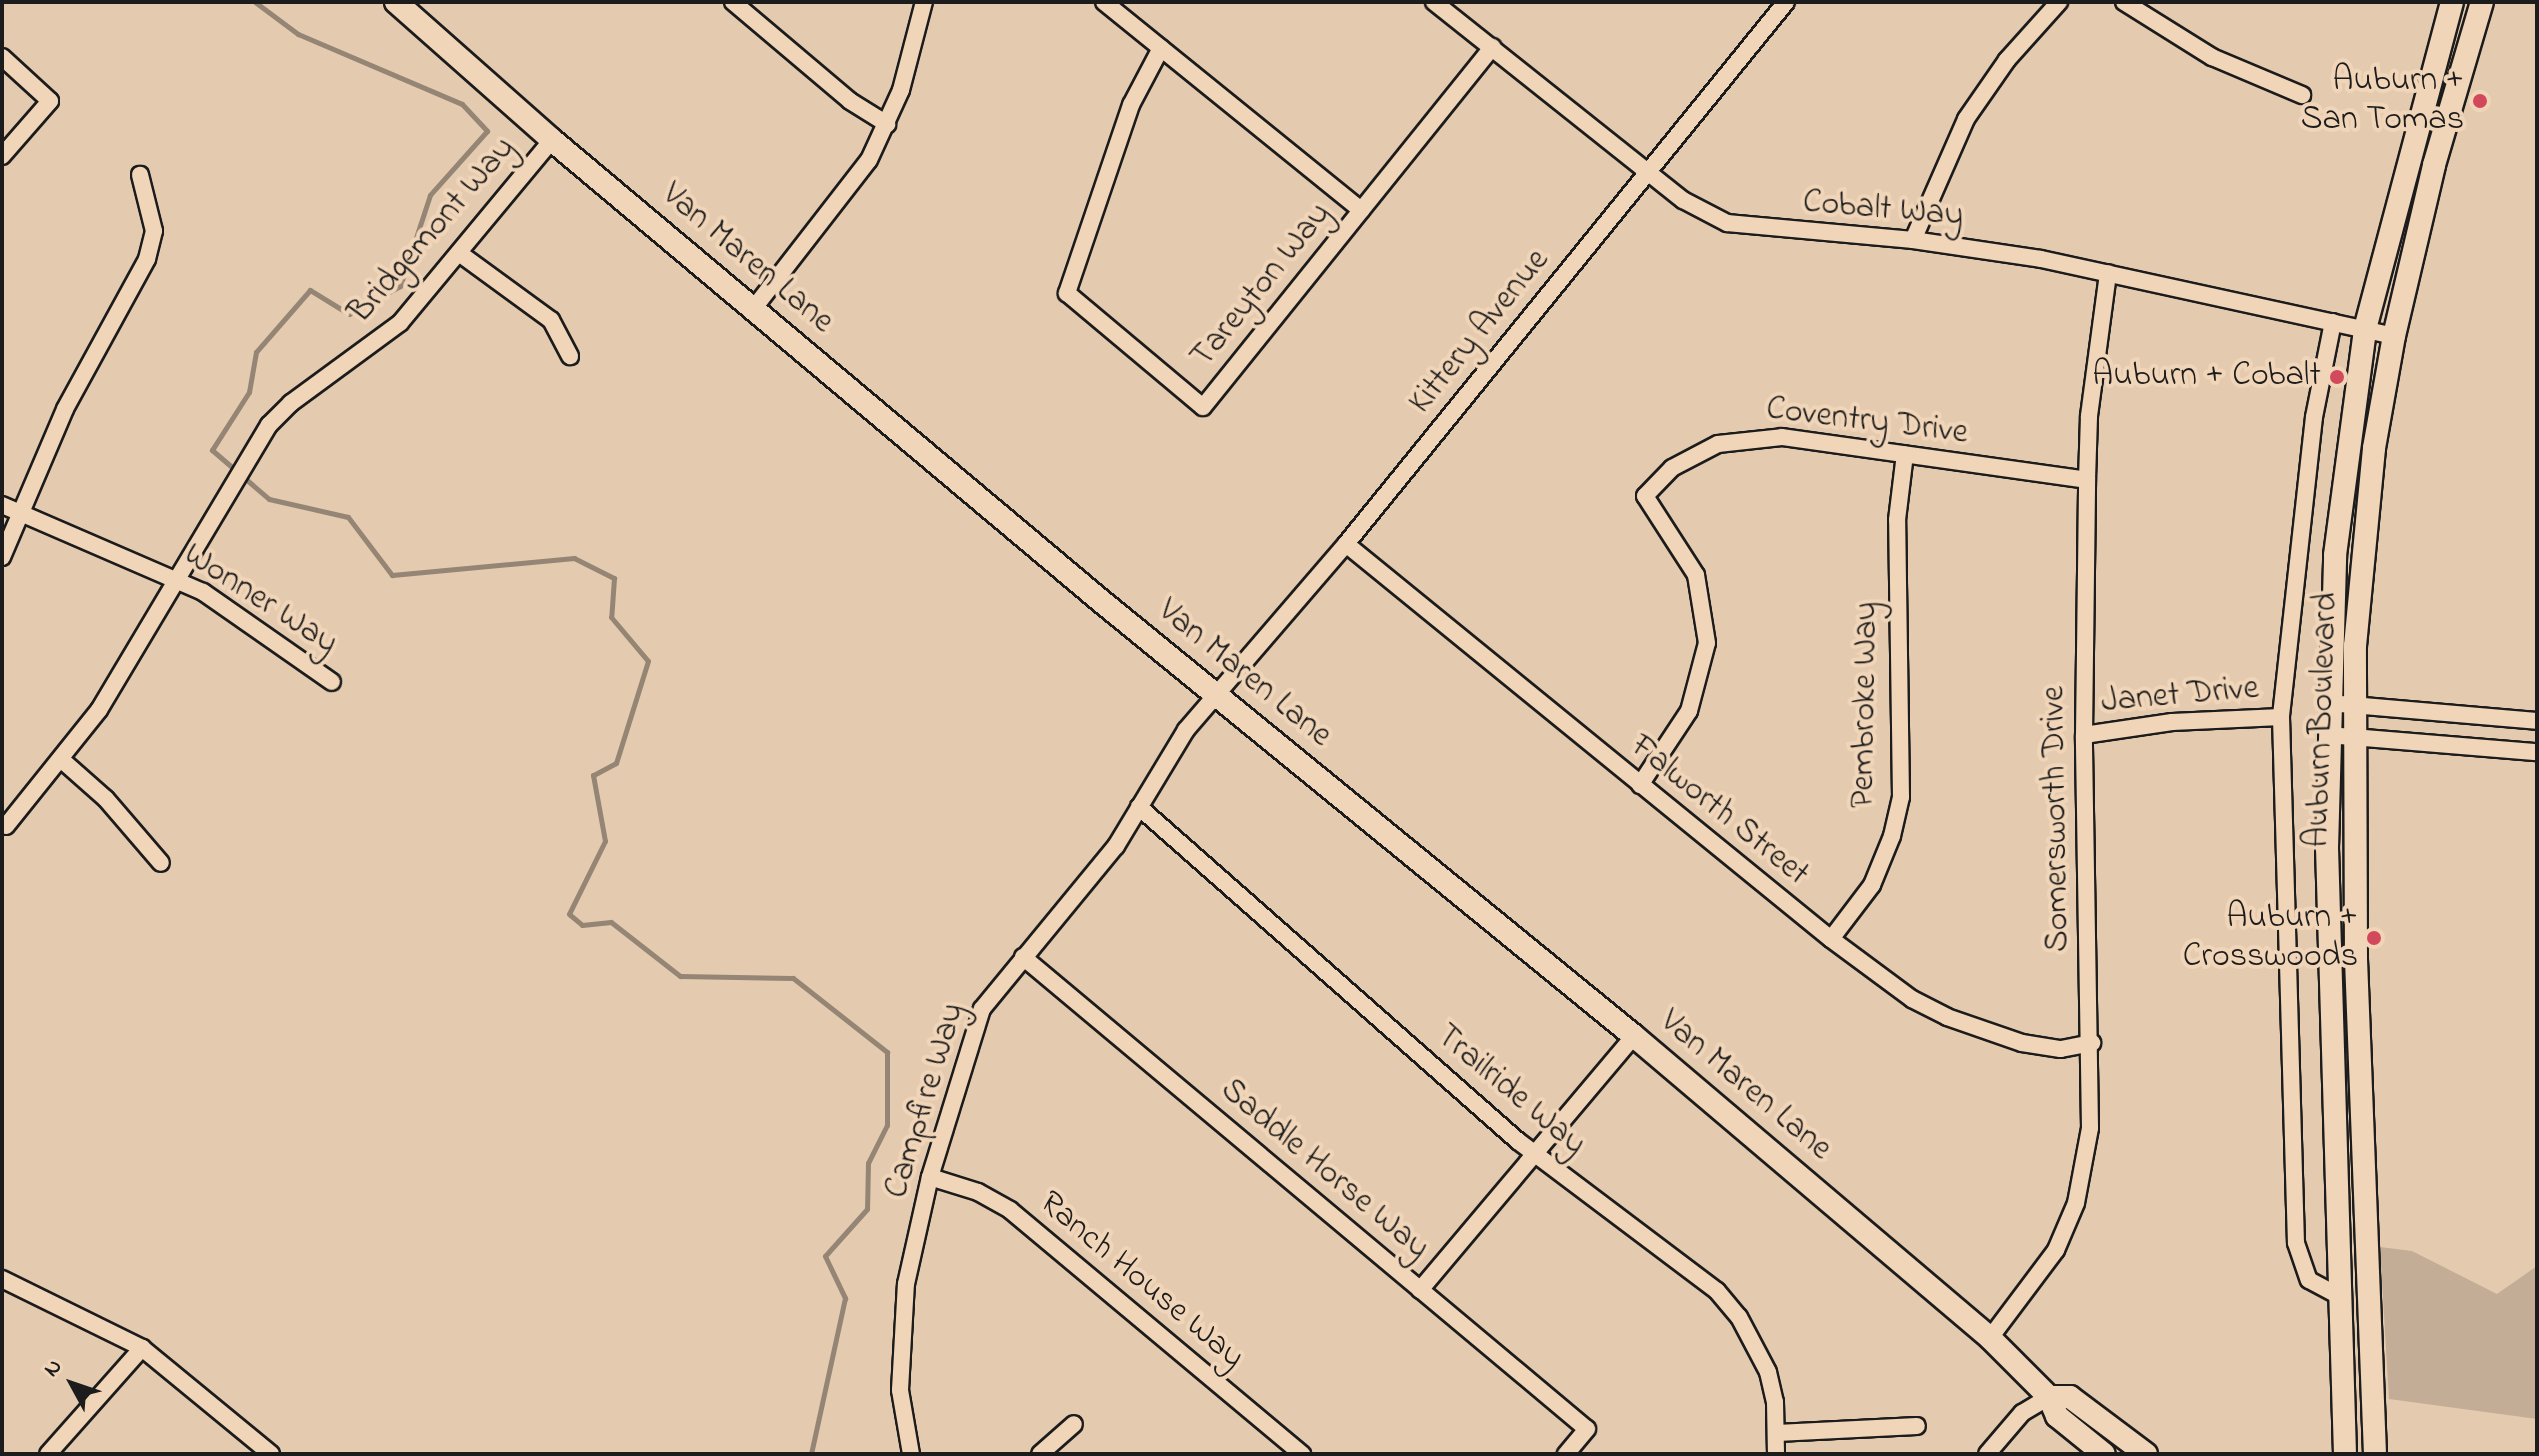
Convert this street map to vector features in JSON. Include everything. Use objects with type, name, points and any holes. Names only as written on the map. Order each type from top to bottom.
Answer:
[{"type":"main road","name":"Van Maren Lane","points":[[396,2],[552,140],[1214,695],[1634,1036],[1990,1338],[2049,1397],[2057,1416],[2104,1454]]},
{"type":"main road","name":"Auburn Boulevard","points":[[2343,1449],[2328,735],[2335,555],[2365,329],[2452,2]]},
{"type":"main road","name":"Auburn Boulevard","points":[[2375,1454],[2356,958],[2354,735],[2365,533],[2394,336],[2434,165],[2482,2]]},
{"type":"main road","name":"Van Maren Lane","points":[[2049,1397],[2070,1397],[2146,1454]]},
{"type":"street","points":[[733,2],[850,101],[887,124]]},
{"type":"street","points":[[754,308],[840,203],[887,124],[924,2]]},
{"type":"street","points":[[1104,2],[1361,210]]},
{"type":"street","name":"Cobalt Way","points":[[1434,2],[1683,200],[1727,223],[1913,240],[2108,273],[2394,336]]},
{"type":"street","points":[[1913,240],[1966,119],[2007,60],[2059,2]]},
{"type":"street","points":[[2124,2],[2212,57],[2302,95]]},
{"type":"street","name":"Kittery Avenue","points":[[1214,695],[1346,544],[1649,173],[1783,3]]},
{"type":"street","name":"Tareyton Way","points":[[1161,48],[1131,105],[1067,293],[1203,407],[1492,47]]},
{"type":"street","points":[[2,57],[50,101],[2,156]]},
{"type":"street","name":"Bridgemont Way","points":[[6,826],[63,761],[177,578],[248,455],[291,403],[400,323],[552,140]]},
{"type":"street","points":[[2,557],[23,514],[65,409],[147,259],[154,231],[140,175]]},
{"type":"street","points":[[459,253],[551,320],[570,356]]},
{"type":"street","name":"Somersworth Drive","points":[[1990,1338],[2056,1250],[2076,1203],[2090,1128],[2092,1043],[2084,735],[2087,480],[2089,416],[2108,273]]},
{"type":"street","points":[[2333,322],[2314,417],[2281,717],[2296,1243],[2309,1280],[2339,1296]]},
{"type":"street","name":"Coventry Drive","points":[[1640,785],[1689,711],[1707,643],[1701,588],[1684,550],[1645,496],[1693,455],[1757,437],[2087,480]]},
{"type":"street","name":"Pembroke Way","points":[[1831,939],[1872,885],[1892,836],[1901,797],[1897,520],[1905,454]]},
{"type":"street","name":"Wonner Way","points":[[2,505],[177,578],[332,682]]},
{"type":"street","name":"Falworth Street","points":[[1346,544],[1879,977],[1947,1017],[2022,1043],[2061,1049],[2092,1043]]},
{"type":"street","name":"Campfire Way","points":[[911,1454],[900,1390],[900,1318],[930,1177],[971,1034],[982,1009],[1116,846],[1174,747],[1214,695]]},
{"type":"street","points":[[2328,703],[2537,721]]},
{"type":"street","name":"Janet Drive","points":[[2084,735],[2172,722],[2281,717]]},
{"type":"street","points":[[2328,735],[2537,752]]},
{"type":"street","points":[[63,761],[106,799],[161,863]]},
{"type":"street","name":"Trailride Way","points":[[1139,807],[1533,1154],[1717,1291],[1757,1347],[1775,1402],[1776,1454]]},
{"type":"street","name":"Saddle Horse Way","points":[[1023,957],[1587,1429],[1566,1454]]},
{"type":"street","points":[[1420,1290],[1634,1036]]},
{"type":"street","name":"Ranch House Way","points":[[930,1177],[978,1192],[1010,1210],[1302,1454]]},
{"type":"street","points":[[2,1279],[142,1348],[271,1454]]},
{"type":"street","points":[[48,1454],[142,1348]]},
{"type":"street","points":[[1987,1454],[2022,1413],[2049,1397]]},
{"type":"street","points":[[1040,1454],[1074,1424]]},
{"type":"street","points":[[1777,1433],[1917,1426]]},
{"type":"shaded area","points":[[2380,1247],[2412,1251],[2497,1294],[2537,1266],[2537,1419],[2389,1399]]},
{"type":"waterway","points":[[255,2],[298,34],[462,104],[487,131],[430,195],[400,286],[349,314],[310,290],[256,352],[249,392],[212,450],[269,499],[348,517],[392,575],[574,558],[614,578],[611,617],[648,661],[616,763],[593,775],[605,841],[569,914],[582,925],[611,922],[680,976],[793,978],[887,1052],[887,1125],[868,1163],[867,1209],[825,1256],[845,1298],[811,1454]]},
{"type":"place","name":"Auburn + San Tomas","points":[[2480,101]]},
{"type":"place","name":"Auburn + Cobalt","points":[[2337,377]]},
{"type":"place","name":"Auburn + Crosswoods","points":[[2374,938]]}]
